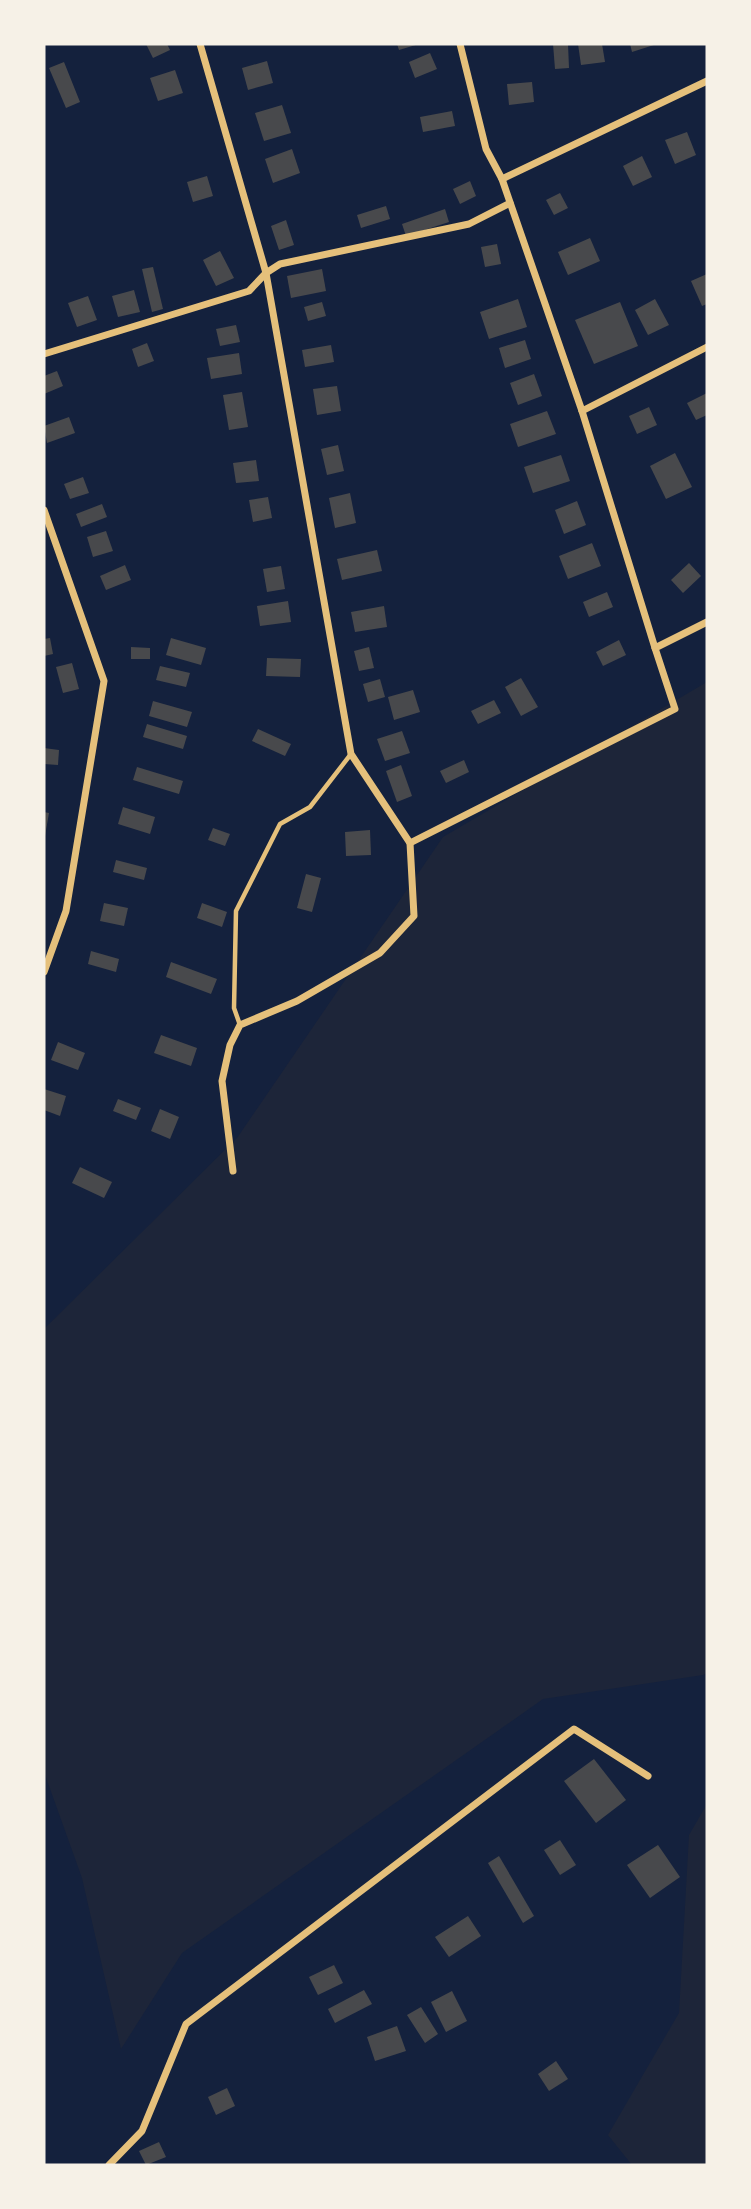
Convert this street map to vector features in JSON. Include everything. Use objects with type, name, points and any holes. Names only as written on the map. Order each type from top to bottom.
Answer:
[{"type":"street","points":[[200,44],[266,272],[351,754],[410,843],[414,916],[380,953],[297,1001],[240,1025],[230,1045],[222,1081],[233,1171]]},
{"type":"street","points":[[410,843],[675,709],[582,411],[502,179],[486,149],[460,44]]},
{"type":"street","points":[[502,179],[707,81]]},
{"type":"street","points":[[44,354],[249,292],[266,272],[280,264],[469,224],[510,203]]},
{"type":"street","points":[[582,411],[707,347]]},
{"type":"street","points":[[44,510],[104,681],[66,911],[44,972]]},
{"type":"street","points":[[655,648],[707,622]]},
{"type":"street","points":[[109,2165],[142,2131],[186,2024],[574,1729],[648,1776]]},
{"type":"lane","points":[[240,1025],[234,1008],[236,911],[280,824],[310,807],[351,754]]},
{"type":"shaded area","points":[[707,682],[707,1673],[543,1699],[182,1953],[121,2049],[82,1878],[44,1772],[44,1329],[237,1138],[443,837]]},
{"type":"shaded area","points":[[707,1804],[707,2165],[632,2165],[608,2135],[679,2013],[689,1835]]},
{"type":"building","points":[[146,44],[167,44],[170,50],[153,58]]},
{"type":"building","points":[[397,44],[419,44],[399,50]]},
{"type":"building","points":[[553,44],[568,44],[569,68],[555,69]]},
{"type":"building","points":[[578,44],[602,44],[605,62],[581,65]]},
{"type":"building","points":[[630,44],[657,44],[632,52]]},
{"type":"building","points":[[430,53],[437,69],[415,78],[409,62]]},
{"type":"building","points":[[267,61],[273,83],[248,90],[242,68]]},
{"type":"building","points":[[64,62],[80,102],[66,108],[49,68]]},
{"type":"building","points":[[175,70],[183,93],[158,101],[150,78]]},
{"type":"building","points":[[532,82],[534,102],[509,105],[507,84]]},
{"type":"building","points":[[282,105],[291,133],[264,141],[255,113]]},
{"type":"building","points":[[452,111],[455,126],[423,132],[420,117]]},
{"type":"building","points":[[687,132],[696,155],[675,164],[665,140]]},
{"type":"building","points":[[292,149],[300,173],[273,183],[265,159]]},
{"type":"building","points":[[642,156],[652,177],[633,186],[623,166]]},
{"type":"building","points":[[207,176],[213,196],[193,202],[187,182]]},
{"type":"building","points":[[470,181],[476,196],[460,204],[453,189]]},
{"type":"building","points":[[560,193],[568,208],[554,215],[546,200]]},
{"type":"building","points":[[386,206],[390,219],[361,228],[357,215]]},
{"type":"building","points":[[445,209],[449,222],[406,236],[402,224]]},
{"type":"building","points":[[286,220],[294,245],[279,250],[271,226]]},
{"type":"building","points":[[590,238],[600,261],[568,275],[558,252]]},
{"type":"building","points":[[497,244],[501,264],[485,267],[481,247]]},
{"type":"building","points":[[220,251],[234,278],[216,286],[203,260]]},
{"type":"building","points":[[153,267],[163,309],[152,312],[142,269]]},
{"type":"building","points":[[322,269],[326,291],[291,298],[287,276]]},
{"type":"building","points":[[707,274],[707,304],[702,306],[691,281]]},
{"type":"building","points":[[134,290],[140,312],[118,317],[112,296]]},
{"type":"building","points":[[88,296],[97,320],[77,327],[68,303]]},
{"type":"building","points":[[518,299],[527,327],[489,339],[480,312]]},
{"type":"building","points":[[655,299],[669,325],[648,335],[635,310]]},
{"type":"building","points":[[322,302],[326,316],[308,321],[304,307]]},
{"type":"building","points":[[620,302],[638,346],[594,364],[575,320]]},
{"type":"building","points":[[236,325],[240,342],[220,346],[216,329]]},
{"type":"building","points":[[525,340],[531,359],[505,368],[499,348]]},
{"type":"building","points":[[147,343],[154,361],[138,367],[132,349]]},
{"type":"building","points":[[331,345],[334,362],[305,367],[302,350]]},
{"type":"building","points":[[239,353],[242,374],[211,379],[207,358]]},
{"type":"building","points":[[57,371],[63,386],[44,394],[44,376]]},
{"type":"building","points":[[534,374],[542,396],[518,405],[510,383]]},
{"type":"building","points":[[337,386],[341,411],[317,415],[313,389]]},
{"type":"building","points":[[242,392],[248,427],[229,430],[223,395]]},
{"type":"building","points":[[707,393],[707,415],[696,420],[687,403]]},
{"type":"building","points":[[649,407],[657,425],[637,434],[629,416]]},
{"type":"building","points":[[547,411],[556,434],[518,447],[510,424]]},
{"type":"building","points":[[69,417],[75,433],[47,443],[44,426]]},
{"type":"building","points":[[338,445],[344,471],[327,475],[321,449]]},
{"type":"building","points":[[675,453],[692,487],[666,499],[650,466]]},
{"type":"building","points":[[561,455],[570,481],[533,493],[524,467]]},
{"type":"building","points":[[256,460],[259,481],[236,483],[233,463]]},
{"type":"building","points":[[83,477],[89,493],[70,499],[64,484]]},
{"type":"building","points":[[350,493],[356,523],[335,528],[329,498]]},
{"type":"building","points":[[268,497],[272,518],[253,522],[249,500]]},
{"type":"building","points":[[577,501],[586,525],[564,534],[555,510]]},
{"type":"building","points":[[102,504],[107,517],[81,527],[76,514]]},
{"type":"building","points":[[106,531],[113,551],[93,557],[87,537]]},
{"type":"building","points":[[592,543],[601,566],[568,579],[559,556]]},
{"type":"building","points":[[377,550],[382,571],[342,580],[337,559]]},
{"type":"building","points":[[689,563],[701,576],[683,593],[671,580]]},
{"type":"building","points":[[125,565],[131,580],[106,590],[100,576]]},
{"type":"building","points":[[281,566],[285,589],[267,592],[263,569]]},
{"type":"building","points":[[607,592],[613,607],[589,617],[583,602]]},
{"type":"building","points":[[288,601],[291,622],[260,626],[257,606]]},
{"type":"building","points":[[384,606],[387,627],[355,632],[351,612]]},
{"type":"building","points":[[50,638],[53,654],[44,656],[44,639]]},
{"type":"building","points":[[171,638],[206,648],[201,665],[166,655]]},
{"type":"building","points":[[619,640],[626,655],[603,666],[596,652]]},
{"type":"building","points":[[131,647],[150,648],[150,659],[131,659]]},
{"type":"building","points":[[369,647],[374,668],[359,671],[354,651]]},
{"type":"building","points":[[267,658],[301,659],[300,677],[266,676]]},
{"type":"building","points":[[72,663],[79,689],[63,693],[56,667]]},
{"type":"building","points":[[160,666],[190,673],[186,687],[156,680]]},
{"type":"building","points":[[521,678],[538,707],[521,716],[505,687]]},
{"type":"building","points":[[380,679],[385,697],[368,702],[363,684]]},
{"type":"building","points":[[413,690],[420,712],[394,720],[388,697]]},
{"type":"building","points":[[494,700],[501,713],[478,724],[471,711]]},
{"type":"building","points":[[153,701],[192,712],[187,727],[149,716]]},
{"type":"building","points":[[147,724],[187,736],[183,749],[143,737]]},
{"type":"building","points":[[258,729],[291,744],[285,756],[252,741]]},
{"type":"building","points":[[402,731],[410,753],[385,761],[377,739]]},
{"type":"building","points":[[44,748],[59,750],[58,765],[44,764]]},
{"type":"building","points":[[464,760],[469,772],[446,783],[440,771]]},
{"type":"building","points":[[401,765],[412,796],[397,802],[386,771]]},
{"type":"building","points":[[137,767],[183,781],[179,794],[133,780]]},
{"type":"building","points":[[123,807],[155,817],[150,834],[118,824]]},
{"type":"building","points":[[44,812],[49,813],[45,836],[44,836]]},
{"type":"building","points":[[213,828],[230,834],[225,846],[208,840]]},
{"type":"building","points":[[370,830],[371,855],[346,856],[345,832]]},
{"type":"building","points":[[116,860],[147,868],[144,880],[113,872]]},
{"type":"building","points":[[306,874],[321,878],[312,912],[297,908]]},
{"type":"building","points":[[104,903],[128,908],[124,926],[100,921]]},
{"type":"building","points":[[202,903],[227,912],[222,927],[197,918]]},
{"type":"building","points":[[91,951],[119,959],[116,972],[88,964]]},
{"type":"building","points":[[171,962],[217,979],[211,994],[166,977]]},
{"type":"building","points":[[161,1035],[197,1048],[191,1066],[154,1053]]},
{"type":"building","points":[[58,1042],[85,1053],[78,1070],[51,1060]]},
{"type":"building","points":[[44,1089],[66,1096],[60,1116],[44,1110]]},
{"type":"building","points":[[118,1099],[141,1108],[136,1120],[113,1111]]},
{"type":"building","points":[[160,1109],[179,1117],[170,1139],[151,1131]]},
{"type":"building","points":[[80,1167],[112,1182],[104,1198],[72,1183]]},
{"type":"building","points":[[594,1759],[626,1800],[596,1823],[564,1781]]},
{"type":"building","points":[[560,1840],[576,1865],[560,1875],[544,1850]]},
{"type":"building","points":[[658,1845],[680,1877],[650,1898],[627,1865]]},
{"type":"building","points":[[499,1856],[534,1916],[523,1923],[488,1863]]},
{"type":"building","points":[[468,1916],[481,1936],[449,1957],[435,1937]]},
{"type":"building","points":[[334,1965],[343,1983],[318,1995],[309,1977]]},
{"type":"building","points":[[364,1990],[372,2004],[335,2023],[328,2009]]},
{"type":"building","points":[[452,1991],[467,2021],[446,2032],[431,2002]]},
{"type":"building","points":[[421,2007],[438,2034],[425,2043],[407,2015]]},
{"type":"building","points":[[397,2026],[406,2051],[375,2061],[367,2037]]},
{"type":"building","points":[[556,2061],[568,2079],[549,2091],[538,2074]]},
{"type":"building","points":[[227,2088],[235,2106],[216,2115],[208,2097]]},
{"type":"building","points":[[159,2142],[166,2157],[146,2165],[139,2151]]}]
